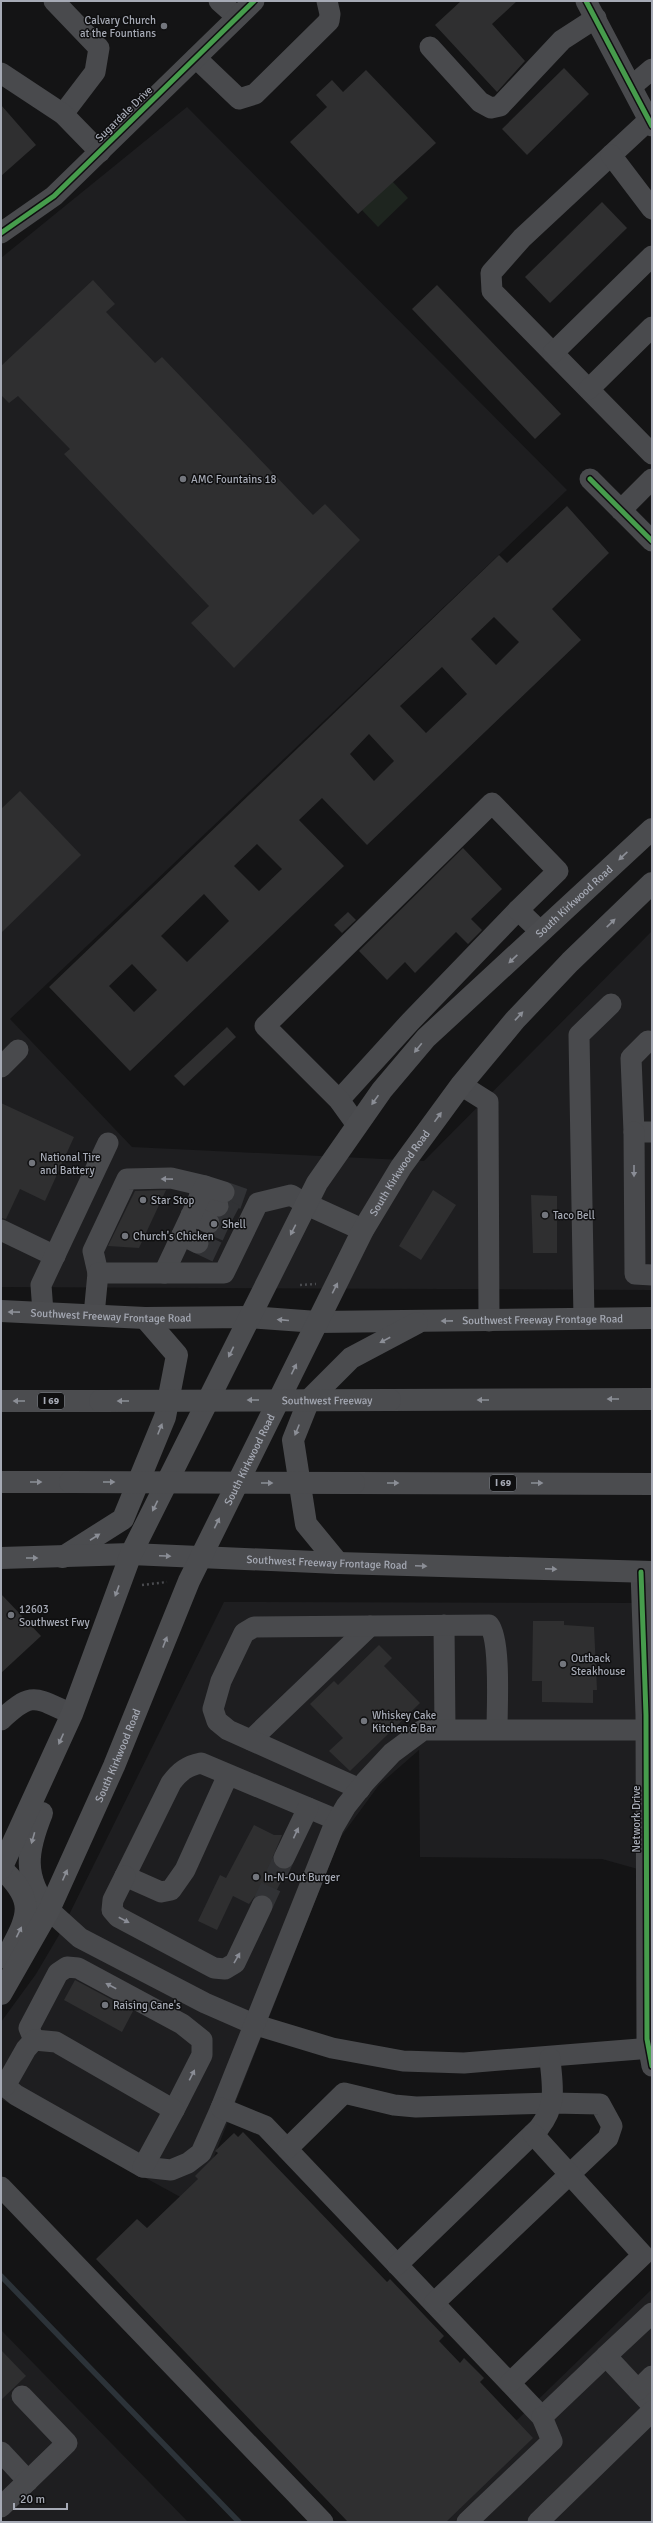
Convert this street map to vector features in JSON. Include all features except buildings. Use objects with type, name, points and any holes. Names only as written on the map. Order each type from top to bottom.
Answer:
[{"type":"main road","name":"South Kirkwood Road","points":[[1,1868],[72,1714],[131,1554],[249,1317],[321,1177],[382,1090],[426,1038],[652,829]]},
{"type":"main road","name":"South Kirkwood Road","points":[[1,1994],[49,1910],[114,1766],[200,1558],[363,1230],[401,1167],[461,1085],[516,1020],[570,962],[652,883]]},
{"type":"main road","points":[[306,1204],[363,1230]]},
{"type":"main road","name":"Southwest Freeway Frontage Road","points":[[1,1311],[145,1318],[249,1317],[317,1322],[419,1322],[652,1318]]},
{"type":"main road","points":[[62,1558],[123,1519],[165,1417],[177,1355],[145,1318]]},
{"type":"main road","points":[[338,1563],[306,1524],[293,1440],[309,1400],[351,1358],[419,1322]]},
{"type":"main road","name":"Southwest Freeway","points":[[1,1401],[652,1399]]},
{"type":"main road","name":"I 69","points":[[1,1482],[652,1484]]},
{"type":"main road","name":"Southwest Freeway Frontage Road","points":[[1,1558],[62,1558],[131,1554],[338,1563],[647,1572]]},
{"type":"main road","points":[[45,1774],[49,1796],[31,1840],[29,1866],[37,1896],[49,1910]]},
{"type":"main road","points":[[1,1868],[18,1883],[25,1901],[26,1914],[22,1928],[1,1967]]},
{"type":"street","points":[[54,1],[99,48],[95,72],[63,114]]},
{"type":"street","points":[[219,1],[237,18]]},
{"type":"street","name":"Sugardale Drive","points":[[1,233],[54,196],[254,1]]},
{"type":"street","points":[[196,58],[239,99],[248,98],[255,94],[329,21],[330,14],[327,1]]},
{"type":"street","points":[[430,48],[480,102],[491,108],[500,106],[591,10],[608,40],[644,82],[650,123],[611,155],[522,238],[491,273],[492,290],[652,454]]},
{"type":"street","points":[[1,73],[63,114],[100,152]]},
{"type":"street","points":[[611,155],[652,209]]},
{"type":"street","points":[[553,353],[652,256]]},
{"type":"street","points":[[589,389],[652,327]]},
{"type":"street","points":[[590,479],[652,541]]},
{"type":"street","points":[[621,510],[652,479]]},
{"type":"street","points":[[339,1100],[410,1022],[518,910],[558,871],[492,803],[265,1026],[339,1100],[357,1125]]},
{"type":"street","points":[[518,910],[541,932]]},
{"type":"street","points":[[584,1319],[580,1035],[612,1004]]},
{"type":"street","points":[[648,1041],[631,1058],[643,1132],[635,1274],[652,1275]]},
{"type":"street","points":[[1,1067],[18,1050]]},
{"type":"street","points":[[461,1085],[488,1102],[489,1321]]},
{"type":"street","points":[[43,1312],[41,1285],[108,1143]]},
{"type":"street","points":[[94,1315],[98,1273],[93,1251],[127,1179],[171,1178],[225,1211]]},
{"type":"street","points":[[164,1273],[190,1239],[225,1211],[291,1195],[306,1204]]},
{"type":"street","points":[[98,1273],[224,1272],[225,1211]]},
{"type":"street","points":[[1,1230],[55,1256]]},
{"type":"street","name":"Network Drive","points":[[647,1572],[651,2054]]},
{"type":"street","points":[[444,1625],[445,1729]]},
{"type":"street","points":[[360,1788],[228,1730],[217,1721],[213,1709],[221,1681],[244,1633],[254,1627],[489,1625],[494,1631],[498,1729]]},
{"type":"street","points":[[251,1740],[370,1626]]},
{"type":"street","points":[[1,1720],[22,1701],[37,1699],[72,1714]]},
{"type":"street","points":[[34,2040],[26,2049],[3,2084],[16,2095],[143,2167],[172,2170],[188,2163],[201,2153],[221,2108],[252,2024],[337,1820],[360,1788],[392,1753],[423,1730],[649,1730]]},
{"type":"street","points":[[262,1906],[235,1963],[225,1969],[214,1968],[118,1917],[112,1910],[113,1900],[172,1783],[179,1773],[190,1765],[201,1763],[337,1820]]},
{"type":"street","points":[[125,1876],[161,1892],[171,1890],[185,1870],[228,1775]]},
{"type":"street","points":[[284,1858],[308,1808]]},
{"type":"street","points":[[49,1910],[80,1938],[205,2003],[252,2024],[332,2048],[403,2062],[464,2063],[651,2054]]},
{"type":"street","points":[[34,2040],[29,2028],[58,1973],[67,1967],[78,1968],[182,2024],[202,2040],[202,2055],[143,2167]]},
{"type":"street","points":[[34,2040],[56,2042],[174,2110]]},
{"type":"street","points":[[397,2265],[533,2134],[549,2115],[552,2103],[550,2058]]},
{"type":"street","points":[[287,2149],[344,2094],[394,2105],[416,2107],[552,2103],[600,2104],[612,2126],[608,2138],[434,2303]]},
{"type":"street","points":[[221,2108],[265,2126],[542,2416],[552,2441],[467,2522]]},
{"type":"street","points":[[510,2383],[643,2255],[533,2134]]},
{"type":"street","points":[[1,2187],[323,2522]]},
{"type":"street","points":[[542,2416],[652,2313]]},
{"type":"street","points":[[606,2356],[645,2383],[652,2405]]},
{"type":"street","points":[[1,2507],[68,2443],[22,2396]]},
{"type":"street","points":[[538,2522],[652,2411]]},
{"type":"street","points":[[1,2452],[28,2481]]},
{"type":"path","points":[[142,1585],[168,1582]]},
{"type":"shaded area","points":[[187,107],[567,490],[10,1019],[132,1147],[424,1161],[652,931],[652,1290],[1,1287],[1,258]]},
{"type":"shaded area","points":[[392,181],[408,198],[378,227],[362,210]]},
{"type":"shaded area","points":[[224,1602],[652,1603],[652,1873],[602,1859],[420,1857],[419,1750],[379,1785],[340,1838],[195,2205],[1,2099],[1,2022],[36,1974],[59,1935]]},
{"type":"shaded area","points":[[652,2289],[652,2522],[413,2521]]},
{"type":"shaded area","points":[[1,2330],[188,2522],[1,2522]]},
{"type":"waterway","points":[[1,2276],[239,2522]]},
{"type":"tunnel","points":[[224,1192],[244,1199]]},
{"type":"tunnel","points":[[218,1206],[235,1215]]},
{"type":"tunnel","points":[[209,1223],[227,1231]]},
{"type":"tunnel","points":[[198,1243],[217,1252]]},
{"type":"tunnel","points":[[262,1906],[284,1858]]},
{"type":"cycle path","points":[[1,233],[54,196],[254,1]]},
{"type":"cycle path","points":[[586,1],[652,126]]},
{"type":"cycle path","points":[[590,479],[652,541]]},
{"type":"cycle path","points":[[641,1572],[646,1715],[647,2039],[652,2066]]},
{"type":"place","name":"Calvary Church at the Fountians","points":[[164,26]]},
{"type":"place","name":"AMC Fountains 18","points":[[183,479]]},
{"type":"place","name":"National Tire and Battery","points":[[32,1163]]},
{"type":"place","name":"Star Stop","points":[[143,1200]]},
{"type":"place","name":"Taco Bell","points":[[545,1215]]},
{"type":"place","name":"Shell","points":[[214,1224]]},
{"type":"place","name":"Church's Chicken","points":[[125,1236]]},
{"type":"place","name":"12603 Southwest Fwy","points":[[11,1615]]},
{"type":"place","name":"Outback Steakhouse","points":[[563,1664]]},
{"type":"place","name":"Whiskey Cake Kitchen & Bar","points":[[364,1721]]},
{"type":"place","name":"In-N-Out Burger","points":[[256,1877]]},
{"type":"place","name":"Raising Cane's","points":[[105,2005]]}]
